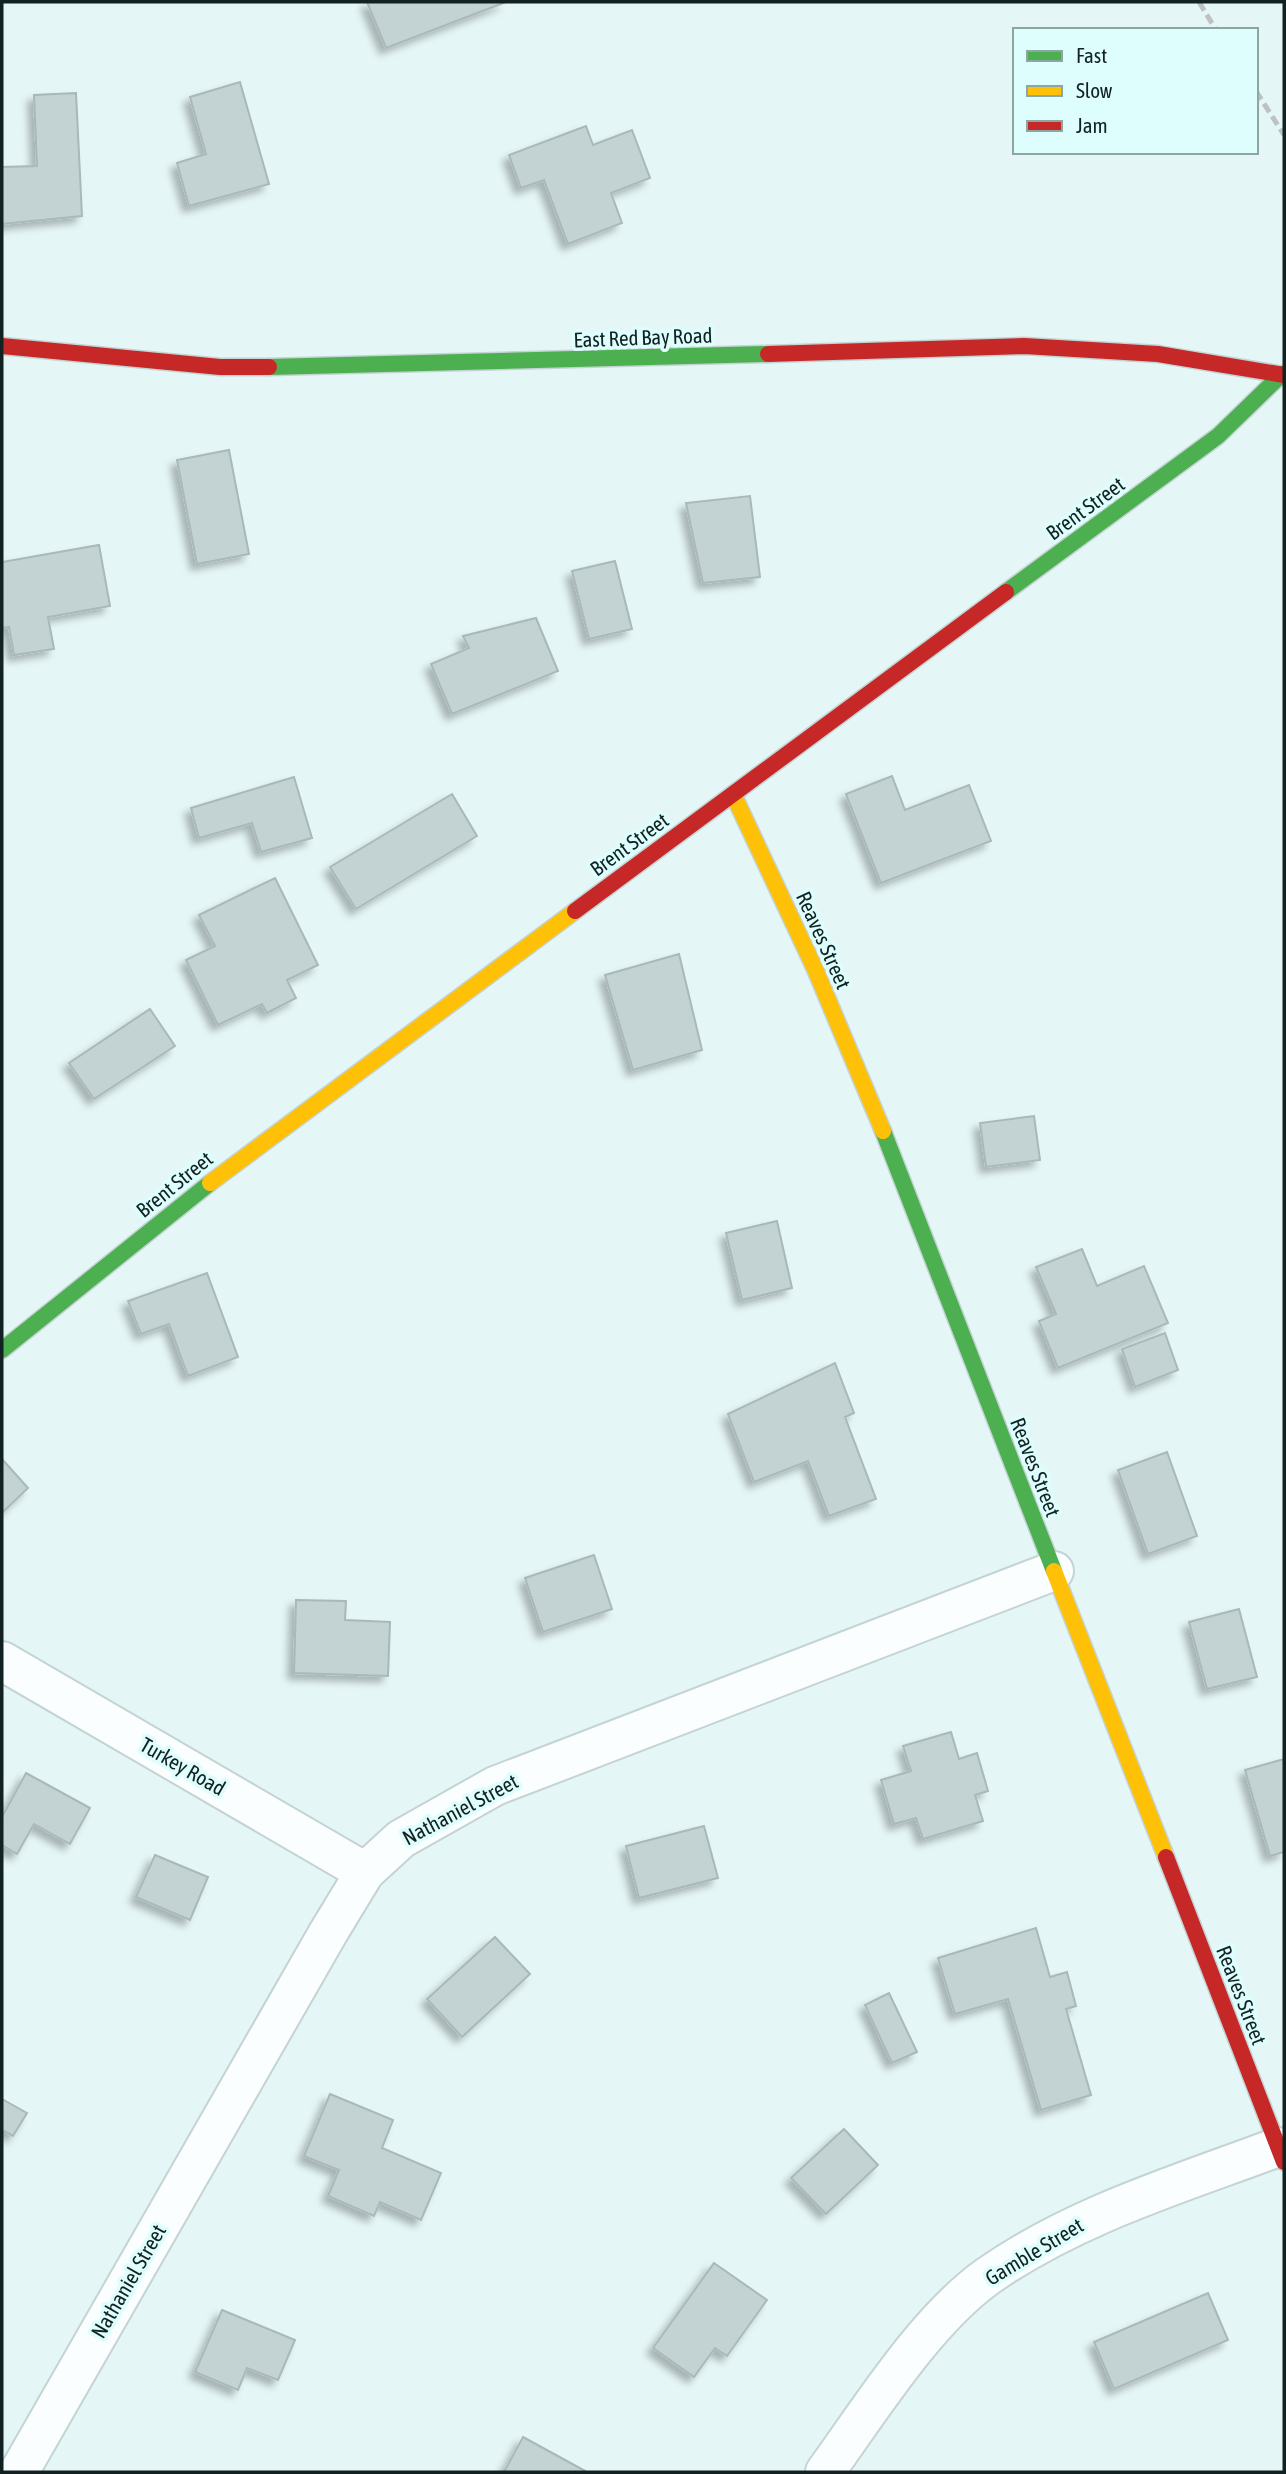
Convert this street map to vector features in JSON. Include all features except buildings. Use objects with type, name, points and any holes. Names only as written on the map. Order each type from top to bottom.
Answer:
[{"type":"street","name":"East Red Bay Road","points":[[2,346],[220,367],[342,367],[1024,346],[1158,354],[1283,375]]},
{"type":"street","name":"Brent Street","points":[[2,1350],[245,1154],[1218,436],[1283,375]]},
{"type":"street","name":"Reaves Street","points":[[733,794],[815,969],[887,1140],[1281,2155]]},
{"type":"street","name":"Nathaniel Street","points":[[19,2472],[365,1872],[401,1839],[495,1786],[1054,1571]]},
{"type":"street","name":"Turkey Road","points":[[2,1661],[365,1872]]},
{"type":"street","name":"Gamble Street","points":[[825,2472],[900,2369],[946,2315],[986,2277],[1075,2224],[1281,2155]]},
{"type":"railway","points":[[1199,2],[1215,28]]},
{"type":"railway","points":[[1258,94],[1284,135]]},
{"type":"traffic: fast","points":[[269,367],[768,354]]},
{"type":"traffic: fast","points":[[1006,592],[1218,436],[1282,374]]},
{"type":"traffic: fast","points":[[883,1131],[1054,1571]]},
{"type":"traffic: fast","points":[[2,1350],[210,1183]]},
{"type":"traffic: slow","points":[[733,794],[815,969],[883,1131]]},
{"type":"traffic: slow","points":[[210,1183],[575,911]]},
{"type":"traffic: slow","points":[[1054,1571],[1166,1857]]},
{"type":"traffic: jam","points":[[2,346],[220,367],[269,367]]},
{"type":"traffic: jam","points":[[768,354],[1024,346],[1158,354],[1284,375]]},
{"type":"traffic: jam","points":[[575,911],[1006,592]]},
{"type":"traffic: jam","points":[[1166,1857],[1284,2162]]}]
